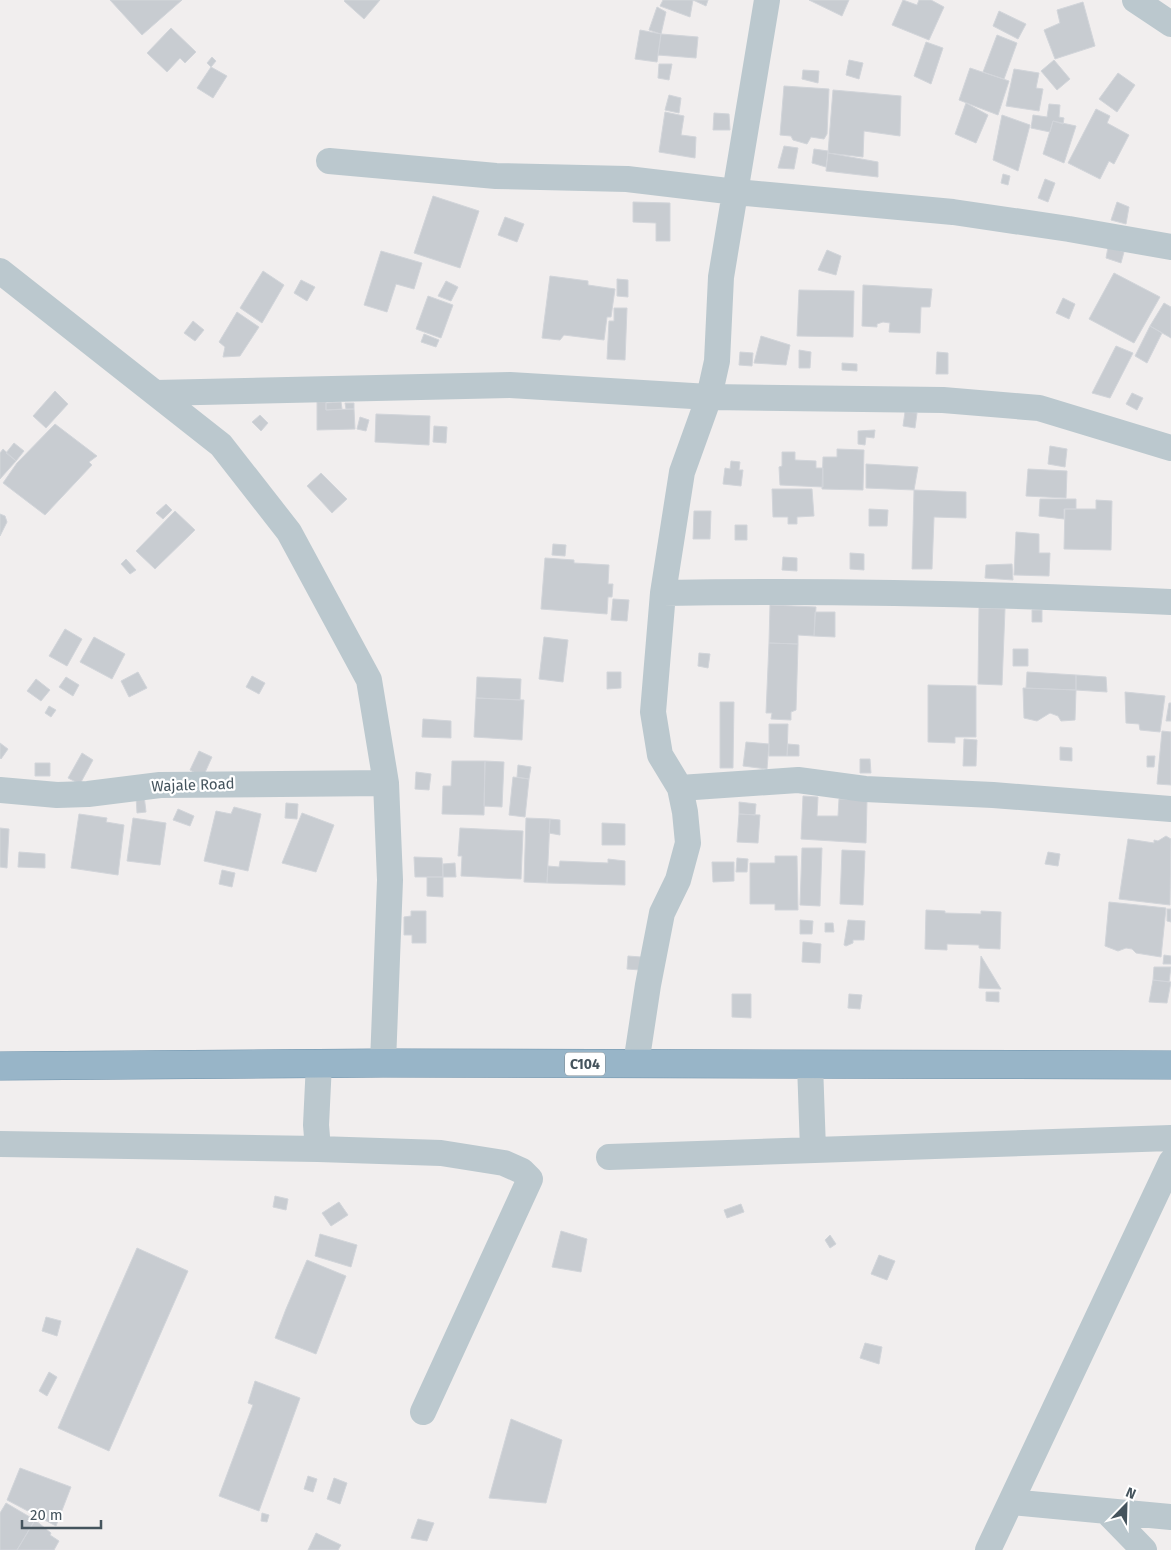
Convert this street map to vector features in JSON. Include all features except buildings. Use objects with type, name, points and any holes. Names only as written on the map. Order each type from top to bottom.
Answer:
[{"type":"highway","name":"C104","points":[[0,1066],[320,1063],[1171,1066]]},
{"type":"street","points":[[636,1064],[662,913],[678,880],[688,843],[680,788],[660,755],[653,712],[664,593],[682,472],[709,397],[717,361],[722,277],[767,0]]},
{"type":"street","points":[[1135,0],[1171,24]]},
{"type":"street","points":[[329,161],[496,176],[626,179],[736,192],[953,212],[1070,229],[1171,247]]},
{"type":"street","points":[[0,271],[221,445],[289,532],[368,680],[386,783],[390,880],[383,1063]]},
{"type":"street","points":[[156,393],[510,385],[709,397],[944,400],[1039,408],[1171,448]]},
{"type":"street","points":[[664,593],[757,591],[1045,596],[1171,602]]},
{"type":"street","points":[[680,788],[798,780],[865,789],[993,795],[1171,809]]},
{"type":"street","name":"Wajale Road","points":[[0,790],[57,795],[88,794],[160,785],[386,783]]},
{"type":"street","points":[[318,1149],[316,1125],[320,1063]]},
{"type":"street","points":[[810,1064],[813,1150]]},
{"type":"street","points":[[609,1157],[1171,1138]]},
{"type":"street","points":[[0,1144],[318,1149],[450,1155],[504,1163],[522,1171],[530,1179],[423,1412]]},
{"type":"street","points":[[988,1550],[1171,1162]]},
{"type":"street","points":[[1011,1502],[1171,1517]]},
{"type":"street","points":[[1106,1511],[1144,1550]]}]
